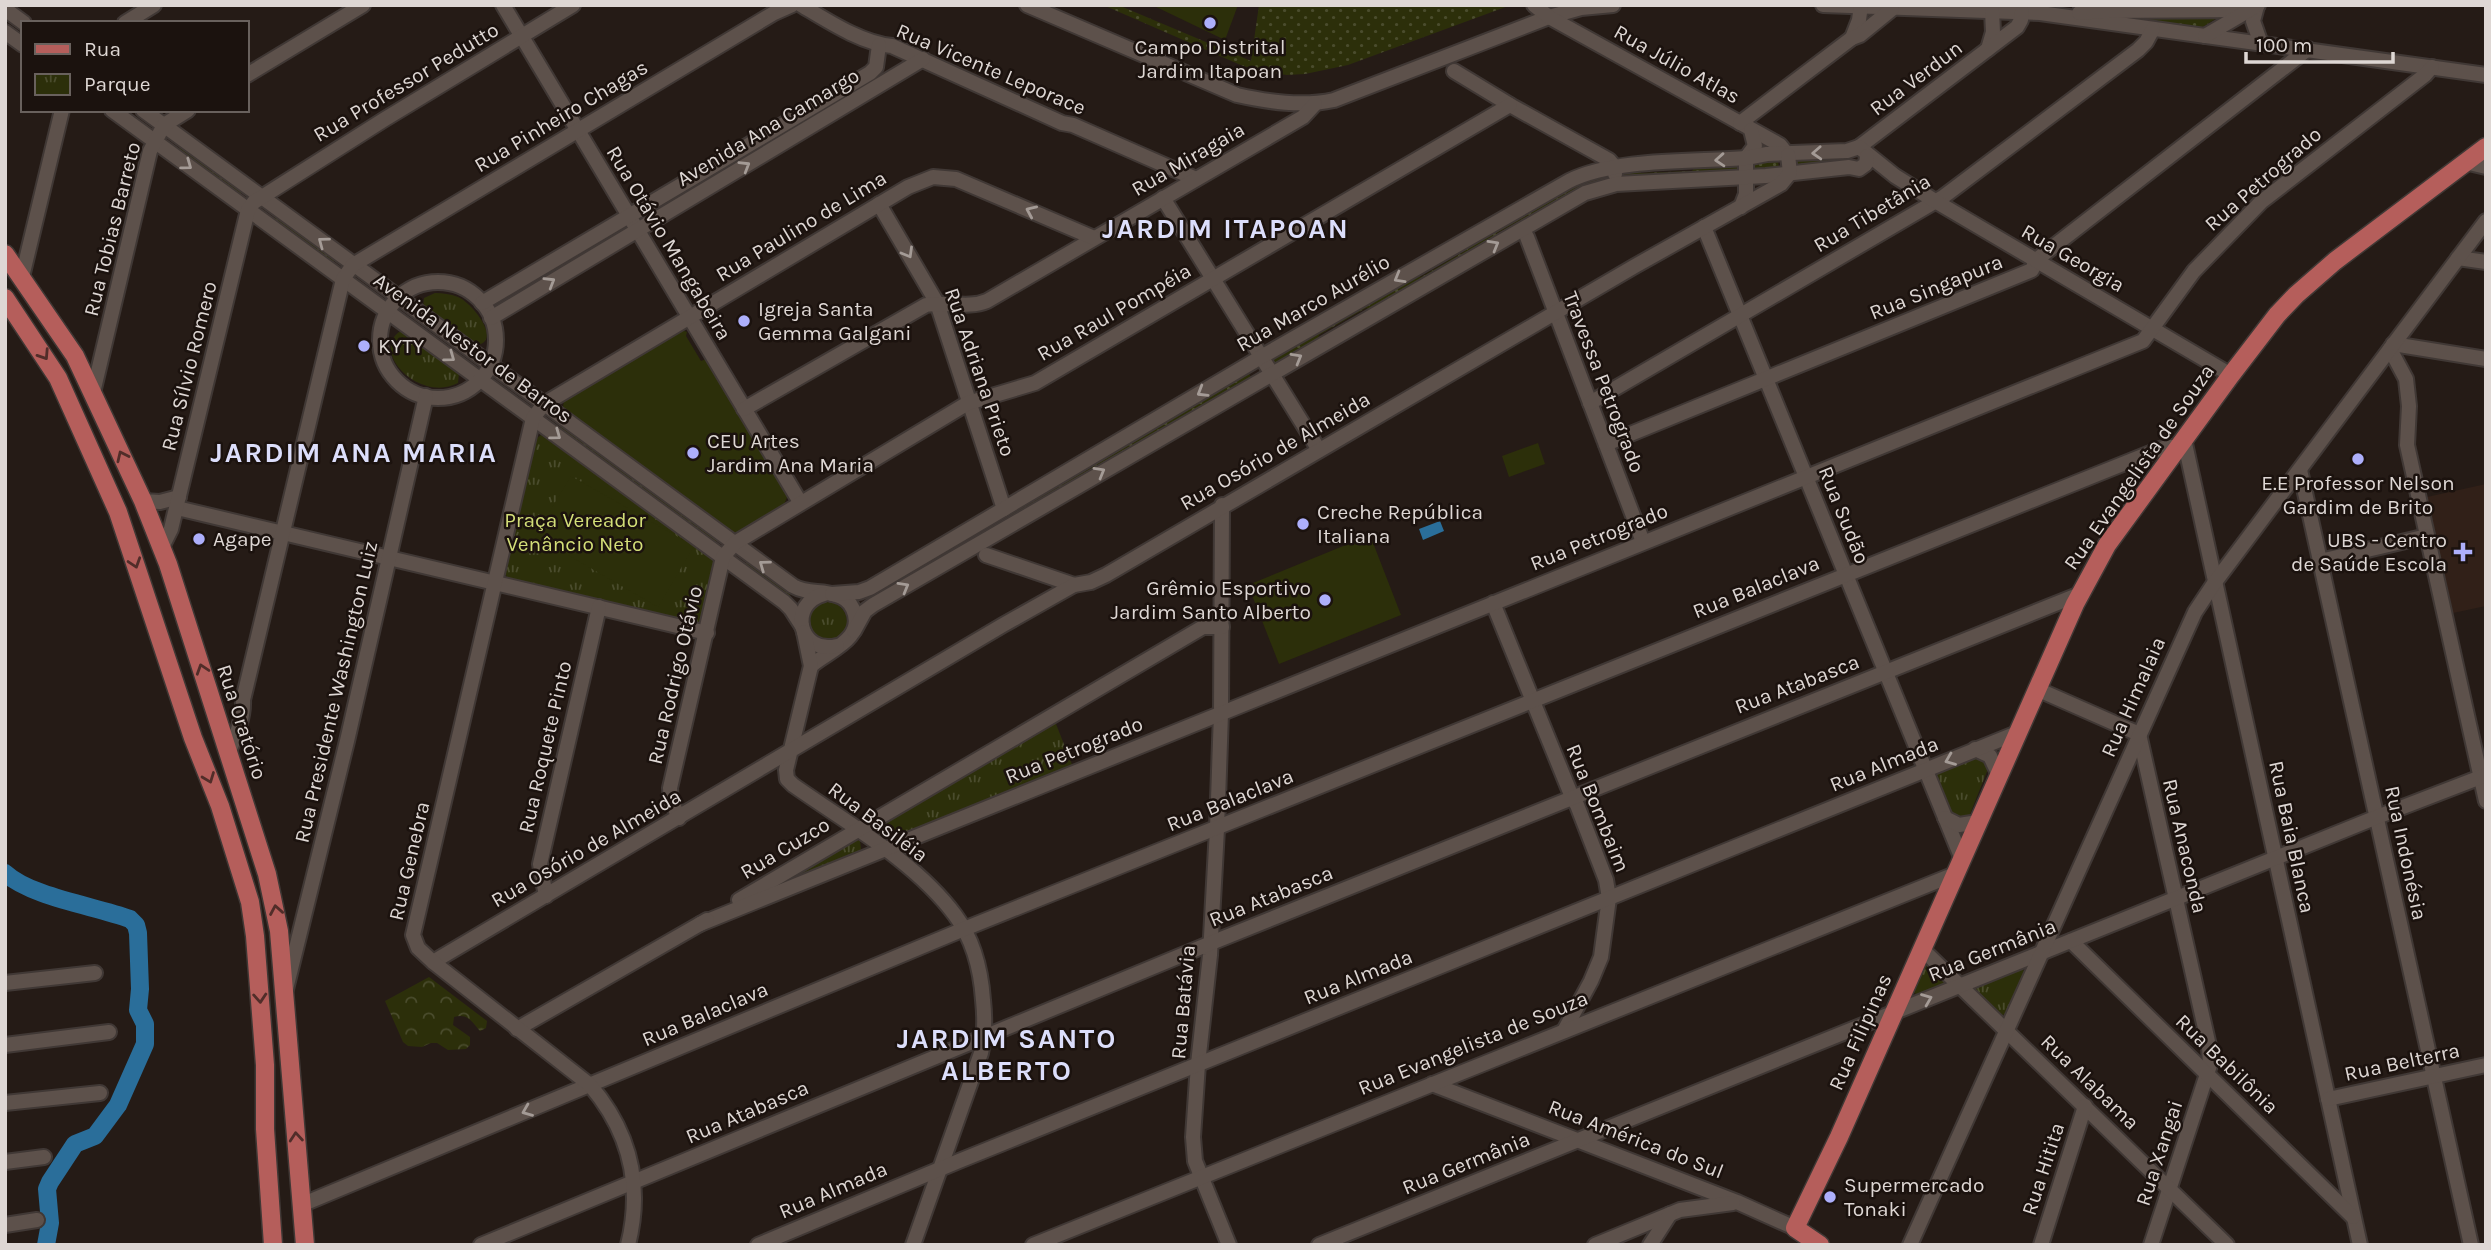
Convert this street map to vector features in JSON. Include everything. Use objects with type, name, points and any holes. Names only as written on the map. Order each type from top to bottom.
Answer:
[{"type":"main road","name":"Rua Evangelista de Souza","points":[[1959,867],[2080,594],[2107,545],[2261,333],[2305,287],[2335,261],[2486,147]]},
{"type":"main road","name":"Rua Oratório","points":[[5,253],[75,356],[143,500],[162,547],[216,712],[274,901],[279,931],[304,1245]]},
{"type":"main road","points":[[5,298],[58,377],[118,512],[193,738],[220,806],[250,902],[254,922],[265,1065],[265,1129],[273,1245]]},
{"type":"main road","name":"Rua Filipinas","points":[[1808,1237],[1807,1208],[1959,867]]},
{"type":"main road","points":[[272,1224],[282,1213],[301,1205]]},
{"type":"street","points":[[128,21],[154,5]]},
{"type":"street","points":[[248,74],[363,5]]},
{"type":"street","name":"Rua Otávio Mangabeira","points":[[503,5],[800,502]]},
{"type":"street","name":"Rua Professor Pedutto","points":[[261,196],[573,5]]},
{"type":"street","name":"Rua Pinheiro Chagas","points":[[354,265],[774,13],[792,5]]},
{"type":"street","name":"Rua Vicente Leporace","points":[[801,5],[879,45],[892,46],[923,59],[1042,114],[1196,179]]},
{"type":"street","points":[[1027,5],[1052,10],[1237,95],[1274,102],[1315,104],[1334,100],[1549,17],[1581,8],[1613,5]]},
{"type":"street","name":"Rua Júlio Atlas","points":[[1534,5],[1549,17],[1780,145],[1788,155]]},
{"type":"street","points":[[1823,5],[2021,12],[2059,16],[2486,75]]},
{"type":"street","points":[[1852,38],[1861,6]]},
{"type":"street","points":[[1746,127],[1892,7]]},
{"type":"street","points":[[2059,16],[2104,11],[2254,7]]},
{"type":"street","points":[[2205,36],[2254,7]]},
{"type":"street","points":[[2254,7],[2254,29],[2261,44]]},
{"type":"street","name":"Rua Júlio Atlas","points":[[1581,8],[1581,35]]},
{"type":"street","points":[[5,9],[21,21]]},
{"type":"street","name":"Rua Verdun","points":[[1988,49],[1993,32],[1992,11]]},
{"type":"street","name":"Rua Verdun","points":[[1860,154],[2017,27],[2021,12]]},
{"type":"street","name":"Rua Tibetânia","points":[[1590,403],[1935,201],[2138,50],[2153,29]]},
{"type":"street","points":[[5,32],[21,44]]},
{"type":"street","name":"Avenida Ana Camargo","points":[[482,303],[870,73],[876,67],[879,45]]},
{"type":"street","name":"Rua Singapura","points":[[1606,444],[2032,270],[2036,260],[2308,49]]},
{"type":"street","name":"Avenida Ana Camargo","points":[[491,318],[923,59]]},
{"type":"street","name":"Rua Petrogrado","points":[[700,924],[2138,343],[2148,337],[2194,271],[2261,202],[2432,67]]},
{"type":"street","points":[[1454,71],[1609,160],[1614,166],[1616,184]]},
{"type":"street","name":"Rua Miragaia","points":[[744,409],[920,308],[937,303],[972,305],[987,301],[1303,117],[1315,104]]},
{"type":"street","name":"Rua Raul Pompéia","points":[[735,543],[968,402],[1035,383],[1510,105]]},
{"type":"street","points":[[22,277],[62,112]]},
{"type":"street","name":"Avenida Nestor de Barros","points":[[115,112],[788,605],[803,629]]},
{"type":"street","name":"Avenida Nestor de Barros","points":[[146,112],[793,586],[803,591],[828,594]]},
{"type":"street","points":[[163,125],[185,112]]},
{"type":"street","name":"Rua Tobias Barreto","points":[[93,393],[154,141],[163,125]]},
{"type":"street","name":"Rua Júlio Atlas","points":[[1746,127],[1755,146],[1746,158]]},
{"type":"street","points":[[1584,174],[1589,148]]},
{"type":"street","name":"Rua Georgia","points":[[1860,154],[1875,168],[1895,176],[2231,375]]},
{"type":"street","name":"Rua Marco Aurélio","points":[[828,594],[859,592],[870,588],[1261,357],[1584,174],[1614,166],[1767,155],[1860,154]]},
{"type":"street","name":"Rua Marco Aurélio","points":[[854,631],[865,611],[873,605],[956,555],[1578,197],[1616,184],[1790,173],[1860,154]]},
{"type":"street","points":[[1788,155],[1790,173]]},
{"type":"street","points":[[1741,207],[1746,194],[1746,158]]},
{"type":"street","points":[[2466,162],[2486,167]]},
{"type":"street","points":[[1167,167],[1172,176],[1167,196],[1213,278],[1319,450]]},
{"type":"street","name":"Rua Osório de Almeida","points":[[433,962],[1047,600],[1074,585],[1098,579],[1781,184],[1790,173]]},
{"type":"street","name":"Rua Paulino de Lima","points":[[544,404],[923,180],[949,177],[965,181],[1094,238]]},
{"type":"street","name":"Rua Sílvio Romero","points":[[162,547],[172,529],[248,210],[261,196]]},
{"type":"street","name":"Rua Adriana Prieto","points":[[879,204],[937,303],[1004,509]]},
{"type":"street","name":"Rua Himalaia","points":[[1910,1245],[2183,636],[2215,582],[2486,221]]},
{"type":"street","name":"Rua Sudão","points":[[1704,227],[1945,818],[1959,867]]},
{"type":"street","name":"Travessa Petrogrado","points":[[1527,237],[1643,541]]},
{"type":"street","points":[[5,253],[30,242]]},
{"type":"street","points":[[2458,258],[2486,262]]},
{"type":"street","points":[[228,752],[235,739],[343,279],[354,265]]},
{"type":"street","points":[[441,282],[464,288],[482,303],[491,318],[496,336],[491,364],[481,381],[456,396],[441,398],[426,396],[400,383],[384,359],[381,330],[387,312],[398,297],[418,285],[441,282]]},
{"type":"street","name":"Rua Tobias Barreto","points":[[75,356],[91,355],[105,346]]},
{"type":"street","points":[[2392,347],[2486,359]]},
{"type":"street","points":[[2392,347],[2406,379],[2409,406],[2407,445],[2483,776],[2486,801]]},
{"type":"street","name":"Rua Presidente Washington Luiz","points":[[284,997],[390,558],[426,396]]},
{"type":"street","name":"Rua Genebra","points":[[544,404],[533,418],[414,929],[418,948],[433,962],[590,1085],[618,1128],[631,1160],[635,1181],[628,1245]]},
{"type":"street","name":"Rua Balaclava","points":[[301,1205],[964,929],[1845,574],[2181,443]]},
{"type":"street","name":"Rua Baia Blanca","points":[[2181,443],[2215,582],[2360,1245]]},
{"type":"street","name":"Rua Indonésia","points":[[2300,470],[2470,1245]]},
{"type":"street","name":"Rua Adriana Prieto","points":[[996,483],[1009,493],[1022,498]]},
{"type":"street","points":[[143,500],[178,503],[282,533],[707,633]]},
{"type":"street","name":"Rua Batávia","points":[[1222,505],[1221,713],[1217,829],[1193,1144],[1195,1161],[1229,1245]]},
{"type":"street","points":[[2320,561],[2427,536]]},
{"type":"street","points":[[948,541],[956,555]]},
{"type":"street","name":"Rua Rodrigo Otávio","points":[[679,818],[671,800],[670,788],[723,557],[735,543]]},
{"type":"street","points":[[986,555],[1074,585]]},
{"type":"street","points":[[1044,576],[1047,600]]},
{"type":"street","points":[[760,770],[786,775],[811,666],[803,629],[802,615],[806,605],[814,598],[828,594],[843,598],[852,607],[856,619],[854,631],[846,642],[811,666]]},
{"type":"street","name":"Rua Atabasca","points":[[481,1245],[985,1035],[2080,594]]},
{"type":"street","name":"Rua Bombaim","points":[[1493,603],[1577,805],[1606,880],[1609,898],[1601,957],[1564,1031]]},
{"type":"street","name":"Rua Roquete Pinto","points":[[546,896],[540,864],[599,607]]},
{"type":"street","name":"Rua Cuzco","points":[[517,1030],[1203,627],[1222,627]]},
{"type":"street","points":[[803,629],[816,645],[827,648],[839,646]]},
{"type":"street","points":[[2039,690],[2139,734]]},
{"type":"street","points":[[216,712],[236,708],[243,700]]},
{"type":"street","points":[[798,723],[818,729],[831,729]]},
{"type":"street","name":"Rua Almada","points":[[758,1245],[2017,733]]},
{"type":"street","name":"Rua Anaconda","points":[[2139,734],[2209,1046],[2207,1074]]},
{"type":"street","points":[[1975,749],[1990,756],[1998,775]]},
{"type":"street","name":"Rua Basiléia","points":[[786,775],[793,785],[886,849],[944,902],[964,929],[982,984],[985,1035],[977,1069],[912,1245]]},
{"type":"street","name":"Rua Germânia","points":[[1320,1245],[2483,776]]},
{"type":"street","points":[[1945,818],[1959,825],[1978,822]]},
{"type":"street","name":"Rua Evangelista de Souza","points":[[1033,1245],[1930,885],[1959,867]]},
{"type":"street","points":[[1930,885],[1939,887],[1945,898]]},
{"type":"street","name":"Rua Babilônia","points":[[2071,941],[2354,1218]]},
{"type":"street","name":"Rua Alabama","points":[[1922,949],[2227,1245]]},
{"type":"street","points":[[5,983],[95,973]]},
{"type":"street","points":[[5,1045],[109,1032]]},
{"type":"street","name":"Rua Belterra","points":[[2328,1099],[2486,1065]]},
{"type":"street","name":"Rua Xangai","points":[[2151,1245],[2207,1074]]},
{"type":"street","name":"Rua América do Sul","points":[[1432,1084],[1737,1202],[1808,1237]]},
{"type":"street","points":[[5,1103],[100,1093]]},
{"type":"street","name":"Rua Hitita","points":[[2041,1245],[2085,1106]]},
{"type":"street","points":[[5,1162],[44,1157]]},
{"type":"street","points":[[1650,1245],[1698,1187]]},
{"type":"street","points":[[1595,1245],[1675,1212],[1737,1202]]},
{"type":"street","points":[[5,1225],[37,1220]]},
{"type":"shaded area","name":"UBS - Centro de Saúde Escola","points":[[2486,484],[2486,606],[2453,613],[2427,497]]},
{"type":"green space","points":[[1103,5],[1118,5],[1251,61],[1259,5],[1511,5],[1348,65],[1287,75],[1243,66]]},
{"type":"green space","name":"Campo Distrital Jardim Itapoan","points":[[1152,5],[1238,5],[1225,40]]},
{"type":"green space","points":[[2220,16],[2201,28],[2129,20],[2126,17]]},
{"type":"green space","points":[[182,147],[241,189],[241,194],[178,153],[178,149]]},
{"type":"green space","points":[[1841,158],[1842,163],[1796,168],[1794,159]]},
{"type":"green space","points":[[1778,161],[1779,168],[1753,170],[1752,163]]},
{"type":"green space","points":[[1740,163],[1742,172],[1621,179],[1619,170],[1636,169],[1641,173],[1692,171],[1696,166]]},
{"type":"green space","points":[[1607,175],[1608,180],[1548,209],[1542,208],[1497,233],[1496,239],[1372,310],[1366,308],[1319,335],[1317,341],[1274,365],[1270,358],[1414,275],[1421,277],[1465,251],[1466,245],[1584,180]]},
{"type":"green space","points":[[277,216],[335,259],[332,263],[272,220]]},
{"type":"green space","points":[[435,293],[458,297],[471,307],[483,324],[486,339],[482,343],[472,345],[423,308],[424,298]]},
{"type":"green space","name":"CEU Artes Jardim Ana Maria","points":[[682,330],[687,332],[686,336],[701,361],[706,359],[788,495],[783,507],[740,532],[730,532],[724,528],[563,407],[564,400]]},
{"type":"green space","points":[[399,332],[404,332],[457,370],[458,383],[443,387],[429,386],[404,373],[395,363],[391,352],[392,341]]},
{"type":"green space","points":[[1248,372],[1251,377],[1249,379],[1013,516],[1005,515],[962,542],[960,548],[954,546],[1045,489],[1051,490],[1096,465],[1097,458]]},
{"type":"green space","points":[[561,425],[718,539],[717,541],[713,543],[560,431]]},
{"type":"green space","name":"Praça Vereador Venâncio Neto","points":[[541,435],[713,558],[715,563],[701,625],[508,579],[503,569],[534,440]]},
{"type":"green space","points":[[1538,443],[1545,464],[1509,477],[1502,456]]},
{"type":"green space","points":[[571,476],[694,546],[658,607],[535,536]]},
{"type":"green space","points":[[1370,535],[1401,615],[1279,664],[1248,585]]},
{"type":"green space","points":[[942,553],[944,556],[871,597],[871,594]]},
{"type":"green space","points":[[749,561],[791,593],[789,597],[745,565]]},
{"type":"green space","points":[[827,602],[841,608],[847,622],[841,636],[827,642],[813,636],[807,622],[813,608]]},
{"type":"green space","points":[[1054,719],[1073,767],[891,841],[875,834],[875,827]]},
{"type":"green space","points":[[1972,757],[1983,759],[1988,769],[1970,814],[1962,819],[1950,815],[1935,777],[1937,772]]},
{"type":"green space","points":[[853,838],[860,841],[861,849],[856,854],[785,881]]},
{"type":"green space","points":[[1927,962],[1949,984],[1919,996],[1913,992],[1922,963]]},
{"type":"green space","points":[[2022,967],[2025,974],[2007,1014],[2001,1015],[1976,993],[1976,986]]},
{"type":"green space","points":[[429,977],[487,1021],[486,1028],[480,1031],[466,1017],[454,1017],[453,1025],[470,1037],[470,1045],[466,1049],[448,1050],[437,1043],[422,1047],[408,1046],[403,1042],[385,1001]]},
{"type":"water","points":[[1440,521],[1444,531],[1423,540],[1419,529]]},
{"type":"waterway","points":[[5,873],[47,895],[130,919],[136,925],[138,933],[138,1010],[145,1024],[145,1044],[118,1105],[95,1136],[75,1144],[50,1182],[47,1189],[50,1223],[46,1245]]},
{"type":"place","name":"Campo Distrital Jardim Itapoan","points":[[1210,23]]},
{"type":"place","name":"Igreja Santa Gemma Galgani","points":[[744,321]]},
{"type":"place","name":"KYTY","points":[[364,346]]},
{"type":"place","name":"CEU Artes Jardim Ana Maria","points":[[693,453]]},
{"type":"place","name":"E.E Professor Nelson Gardim de Brito","points":[[2358,459]]},
{"type":"place","name":"Creche República Italiana","points":[[1303,524]]},
{"type":"place","name":"Agape","points":[[199,539]]},
{"type":"place","name":"UBS - Centro de Saúde Escola","points":[[2463,552]]},
{"type":"place","name":"Grêmio Esportivo Jardim Santo Alberto","points":[[1325,600]]},
{"type":"place","name":"Supermercado Tonaki","points":[[1830,1197]]},
{"type":"district","name":"JARDIM ITAPOAN","points":[[1226,228]]},
{"type":"district","name":"JARDIM ANA MARIA","points":[[354,452]]},
{"type":"district","name":"JARDIM SANTO ALBERTO","points":[[1007,1054]]}]
